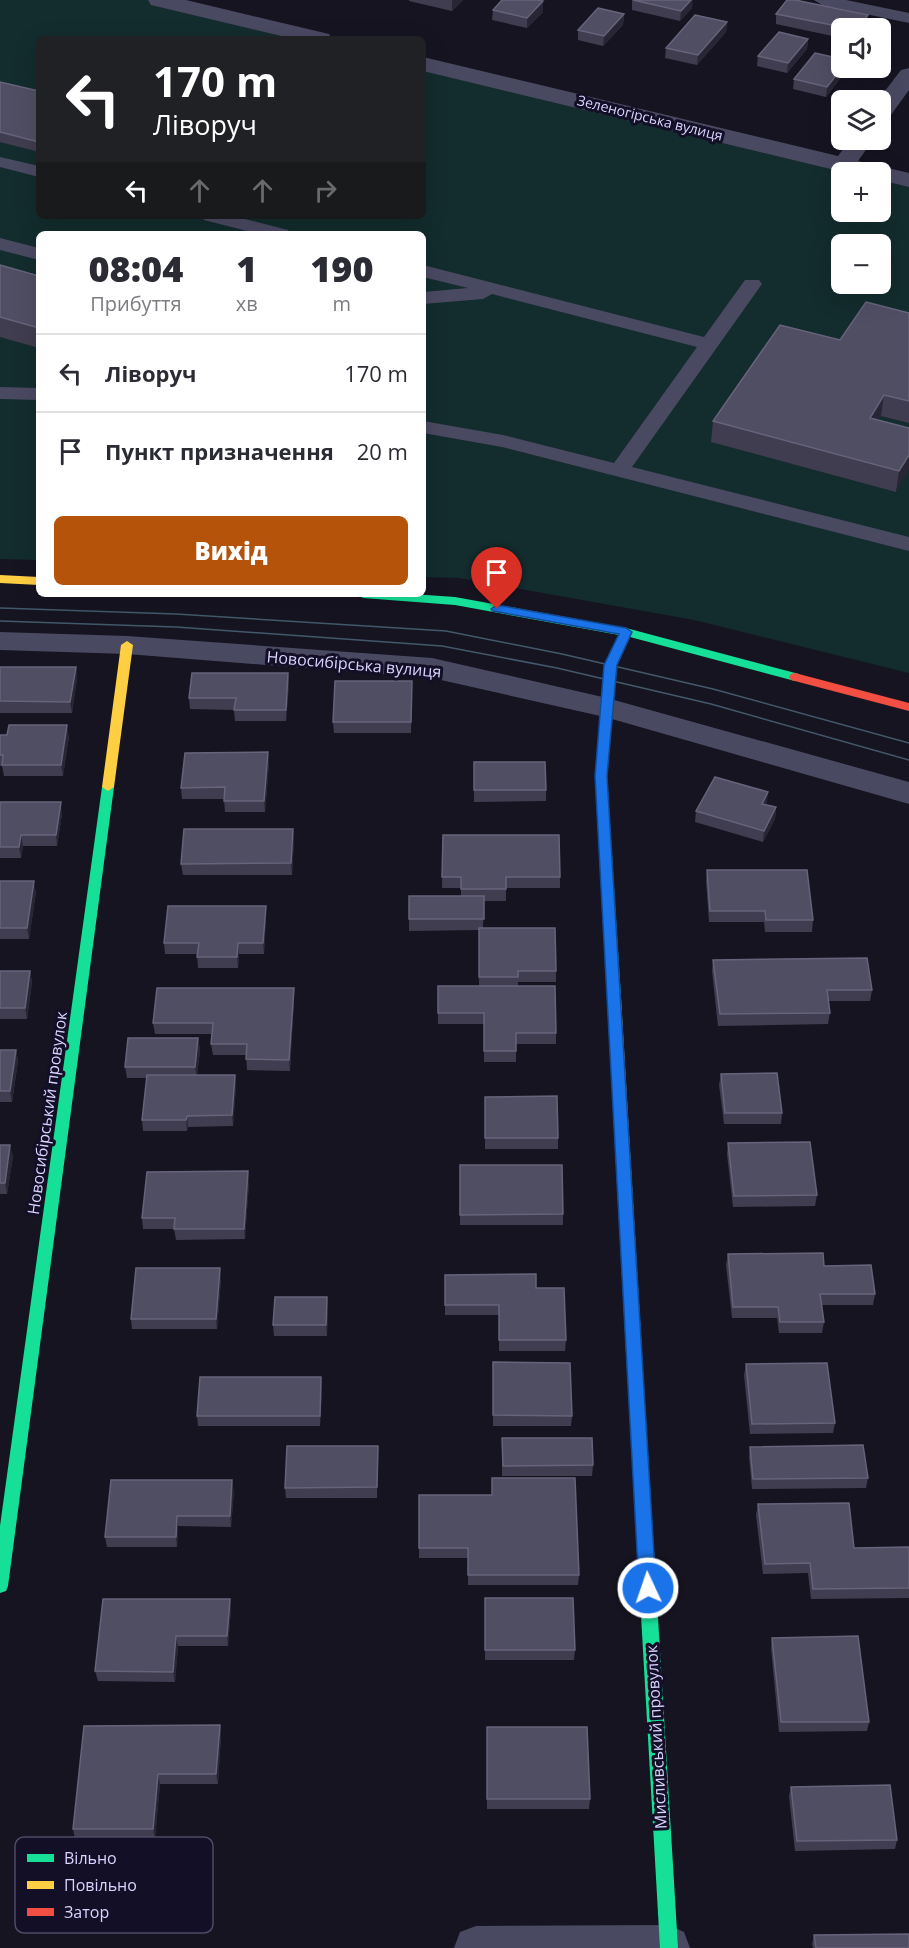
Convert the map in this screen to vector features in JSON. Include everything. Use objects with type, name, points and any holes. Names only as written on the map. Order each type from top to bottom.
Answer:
[{"type":"street","points":[[159,0],[253,14],[313,36]]},
{"type":"street","name":"Зеленогірська вулиця","points":[[426,65],[831,162]]},
{"type":"street","points":[[891,99],[909,75]]},
{"type":"street","points":[[845,162],[854,150]]},
{"type":"street","name":"Зеленогірська вулиця","points":[[891,176],[909,180]]},
{"type":"street","points":[[0,579],[36,581]]},
{"type":"street","points":[[402,597],[455,601],[626,632],[909,707]]},
{"type":"street","name":"Мисливський провулок","points":[[626,632],[610,665],[601,776],[668,1947]]},
{"type":"street","name":"Новосибірська вулиця","points":[[0,640],[127,645],[432,668],[607,708],[909,793]]},
{"type":"street","name":"Новосибірський провулок","points":[[0,1586],[127,645]]},
{"type":"street","points":[[476,1948],[668,1947]]},
{"type":"lane","points":[[822,0],[909,18]]},
{"type":"lane","points":[[0,162],[36,171]]},
{"type":"lane","points":[[223,219],[269,231]]},
{"type":"lane","points":[[0,244],[36,253]]},
{"type":"lane","points":[[426,272],[709,344]]},
{"type":"lane","points":[[619,470],[752,284]]},
{"type":"lane","points":[[426,298],[504,291]]},
{"type":"lane","points":[[0,393],[36,394]]},
{"type":"lane","points":[[426,428],[503,441],[909,544]]},
{"type":"green space","points":[[0,0],[159,0],[309,36],[36,36],[36,219],[426,219],[426,65],[835,162],[831,162],[831,222],[891,222],[891,176],[909,180],[909,673],[694,620],[459,578],[426,577],[426,231],[36,231],[36,560],[0,559]]},
{"type":"building","points":[[502,0],[543,1],[527,18],[493,10]]},
{"type":"building","points":[[633,0],[691,0],[681,11]]},
{"type":"building","points":[[787,0],[795,0],[868,15],[866,18],[831,18],[831,25],[776,14]]},
{"type":"building","points":[[598,8],[624,14],[604,36],[578,30]]},
{"type":"building","points":[[695,15],[727,22],[698,55],[666,48]]},
{"type":"building","points":[[779,32],[808,39],[788,63],[758,56]]},
{"type":"building","points":[[815,53],[831,57],[831,78],[834,78],[827,87],[794,79]]},
{"type":"building","points":[[0,82],[36,90],[36,141],[0,132]]},
{"type":"building","points":[[0,265],[36,275],[36,327],[0,317]]},
{"type":"building","points":[[866,302],[909,313],[909,401],[884,395],[870,418],[909,428],[909,455],[899,471],[713,421],[780,325],[840,340]]},
{"type":"building","points":[[0,667],[76,667],[70,702],[0,701]]},
{"type":"building","points":[[192,673],[288,673],[286,710],[234,710],[236,698],[189,698]]},
{"type":"building","points":[[335,681],[412,681],[411,722],[333,722]]},
{"type":"building","points":[[9,725],[67,725],[61,765],[2,765],[0,735],[7,735]]},
{"type":"building","points":[[268,752],[264,801],[224,801],[225,787],[181,788],[185,753]]},
{"type":"building","points":[[474,762],[545,762],[546,790],[474,790]]},
{"type":"building","points":[[715,777],[768,792],[762,804],[776,807],[764,831],[696,811]]},
{"type":"building","points":[[0,802],[61,802],[56,835],[21,835],[19,847],[0,847]]},
{"type":"building","points":[[184,829],[293,829],[291,863],[181,864]]},
{"type":"building","points":[[443,835],[559,835],[560,877],[506,877],[506,889],[461,889],[461,877],[442,877]]},
{"type":"building","points":[[707,870],[807,870],[813,920],[766,920],[765,911],[710,911]]},
{"type":"building","points":[[0,881],[34,881],[27,928],[0,928]]},
{"type":"building","points":[[409,896],[484,896],[484,919],[409,919]]},
{"type":"building","points":[[168,906],[266,906],[263,943],[238,943],[237,957],[197,957],[199,943],[164,943]]},
{"type":"building","points":[[479,928],[555,928],[556,971],[518,971],[518,977],[479,977]]},
{"type":"building","points":[[867,958],[872,990],[827,990],[830,1013],[720,1014],[713,960]]},
{"type":"building","points":[[0,971],[30,971],[25,1008],[0,1008]]},
{"type":"building","points":[[438,986],[555,986],[556,1033],[516,1033],[516,1051],[484,1051],[484,1013],[438,1013]]},
{"type":"building","points":[[157,988],[294,988],[289,1060],[246,1059],[247,1044],[211,1044],[213,1023],[153,1023]]},
{"type":"building","points":[[128,1038],[198,1038],[195,1067],[125,1067]]},
{"type":"building","points":[[0,1050],[16,1050],[10,1091],[0,1091]]},
{"type":"building","points":[[777,1073],[782,1113],[725,1113],[721,1074]]},
{"type":"building","points":[[147,1075],[235,1075],[232,1115],[187,1116],[186,1120],[142,1120]]},
{"type":"building","points":[[557,1096],[558,1138],[485,1138],[485,1097]]},
{"type":"building","points":[[810,1142],[817,1195],[734,1196],[728,1143]]},
{"type":"building","points":[[0,1145],[10,1145],[5,1183],[0,1183]]},
{"type":"building","points":[[460,1165],[562,1165],[563,1214],[460,1215]]},
{"type":"building","points":[[248,1171],[244,1229],[174,1229],[175,1218],[142,1218],[147,1172]]},
{"type":"building","points":[[823,1253],[824,1266],[871,1265],[875,1294],[820,1294],[824,1322],[780,1322],[778,1307],[733,1307],[728,1254]]},
{"type":"building","points":[[136,1268],[220,1268],[216,1319],[131,1319]]},
{"type":"building","points":[[536,1274],[536,1288],[564,1288],[566,1340],[499,1340],[499,1305],[445,1305],[445,1275]]},
{"type":"building","points":[[275,1297],[327,1297],[326,1325],[273,1325]]},
{"type":"building","points":[[493,1362],[570,1363],[572,1416],[493,1415]]},
{"type":"building","points":[[827,1363],[835,1423],[752,1424],[746,1364]]},
{"type":"building","points":[[200,1377],[321,1377],[320,1416],[197,1416]]},
{"type":"building","points":[[502,1438],[592,1438],[593,1465],[503,1466]]},
{"type":"building","points":[[863,1445],[868,1478],[753,1479],[750,1447]]},
{"type":"building","points":[[287,1446],[378,1446],[377,1487],[285,1488]]},
{"type":"building","points":[[492,1478],[575,1478],[579,1575],[468,1575],[468,1548],[419,1548],[419,1495],[492,1495]]},
{"type":"building","points":[[111,1480],[232,1480],[230,1516],[177,1516],[176,1537],[105,1537]]},
{"type":"building","points":[[849,1503],[854,1548],[909,1547],[909,1588],[813,1589],[810,1563],[765,1564],[758,1504]]},
{"type":"building","points":[[485,1598],[573,1598],[575,1650],[485,1650]]},
{"type":"building","points":[[103,1599],[230,1599],[227,1636],[176,1636],[173,1672],[95,1671]]},
{"type":"building","points":[[858,1636],[869,1722],[781,1722],[772,1638]]},
{"type":"building","points":[[220,1725],[216,1774],[158,1774],[153,1829],[73,1829],[84,1726]]},
{"type":"building","points":[[487,1727],[587,1727],[590,1799],[487,1799]]},
{"type":"building","points":[[890,1785],[897,1840],[797,1841],[791,1787]]},
{"type":"building","points":[[909,1934],[909,1948],[816,1948],[814,1935]]},
{"type":"tram line","points":[[0,608],[176,614],[446,631],[562,654],[713,689],[909,743]]},
{"type":"tram line","points":[[0,621],[176,627],[442,646],[557,668],[711,704],[909,760]]},
{"type":"traffic: fast","points":[[402,597],[455,601],[626,632],[795,677]]},
{"type":"traffic: fast","points":[[614,998],[601,776],[611,665],[626,632]]},
{"type":"traffic: fast","points":[[0,1586],[108,787]]},
{"type":"traffic: fast","points":[[635,1370],[669,1948]]},
{"type":"traffic: slow","points":[[0,579],[36,581]]},
{"type":"traffic: slow","points":[[108,787],[127,645]]},
{"type":"traffic: slow","points":[[614,998],[635,1370]]},
{"type":"traffic: jam","points":[[795,677],[909,707]]},
{"type":"route","points":[[497,609],[626,632],[610,665],[601,776],[648,1588]]}]
